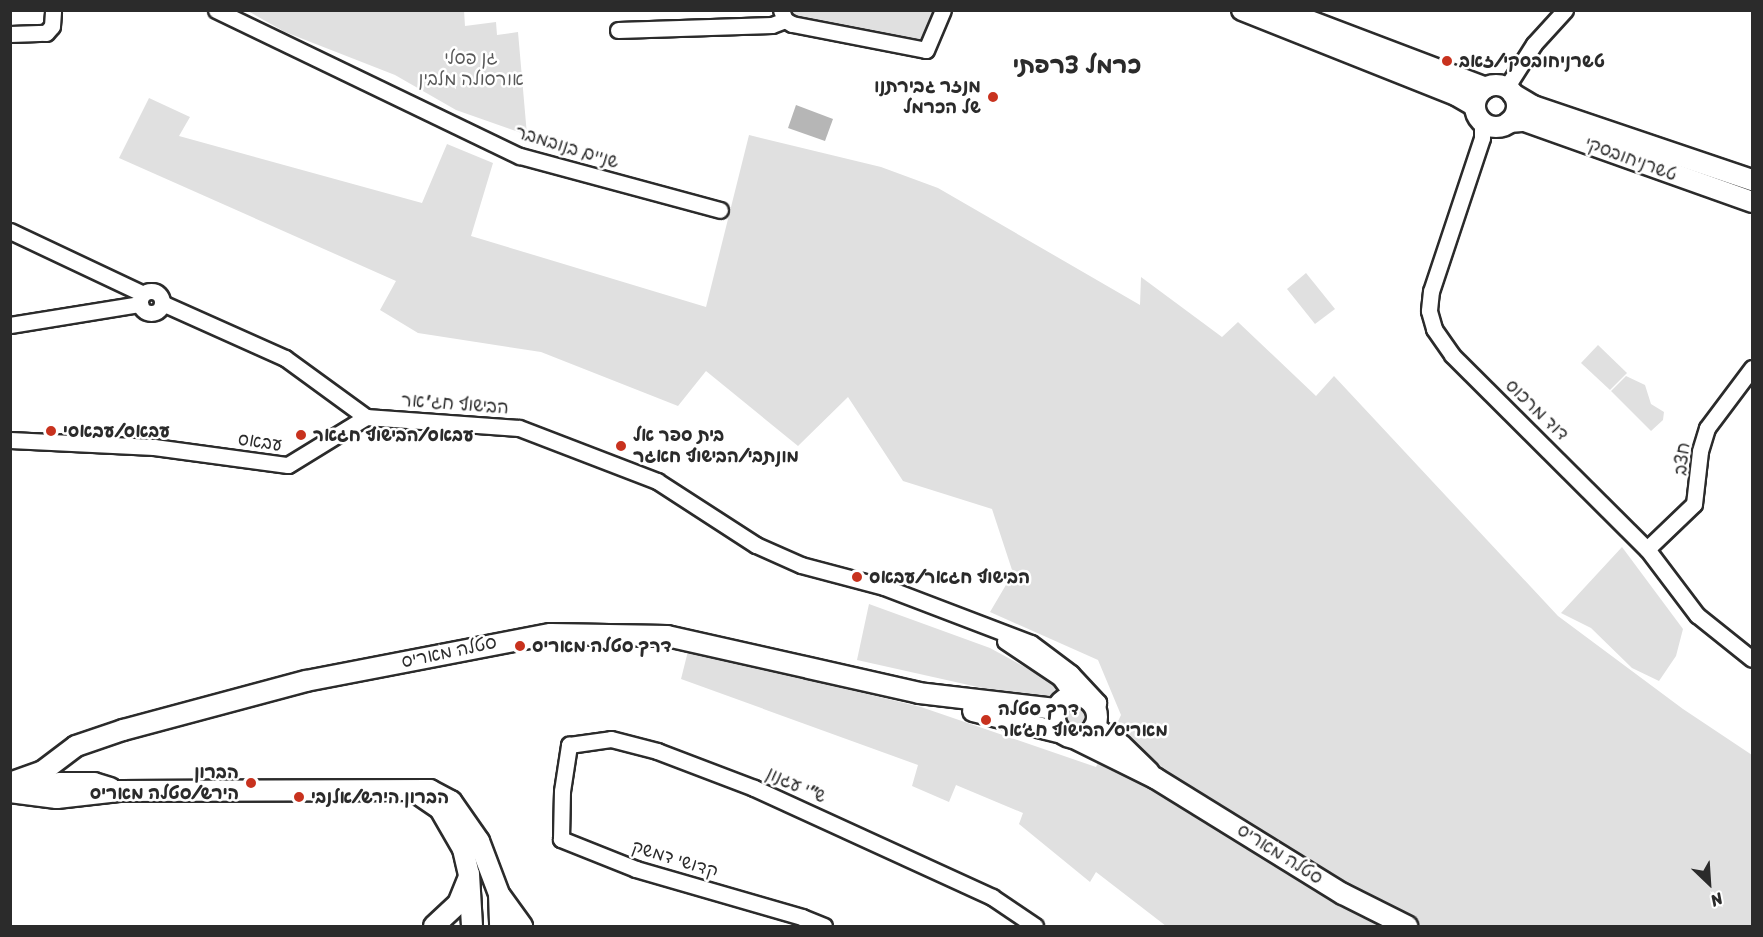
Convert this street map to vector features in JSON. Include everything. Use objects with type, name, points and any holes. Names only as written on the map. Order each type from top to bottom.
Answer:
[{"type":"street","points":[[10,34],[46,33],[52,26],[53,10]]},
{"type":"street","name":"שניים בנובמבר","points":[[216,10],[520,156],[720,210]]},
{"type":"street","points":[[618,30],[772,25],[783,15],[926,50],[943,10]]},
{"type":"street","name":"טשרניחובסקי","points":[[1242,10],[1456,95],[1489,123],[1525,121],[1748,198]]},
{"type":"street","points":[[1281,10],[1486,88],[1510,91]]},
{"type":"street","points":[[1510,91],[1534,44],[1565,10]]},
{"type":"street","points":[[1486,88],[1489,123],[1517,106],[1510,91]]},
{"type":"street","name":"טשרניחובסקי","points":[[1510,91],[1533,106],[1752,180]]},
{"type":"street","name":"דוד מרכוס","points":[[1489,123],[1431,291],[1429,311],[1434,329],[1452,355],[1647,549],[1697,615],[1752,659]]},
{"type":"street","points":[[10,231],[141,299]]},
{"type":"street","points":[[10,325],[141,299],[158,293],[162,303],[285,358],[366,417]]},
{"type":"street","name":"חצב","points":[[1647,549],[1694,504],[1700,451],[1707,428],[1752,368]]},
{"type":"street","name":"עבאס","points":[[10,440],[154,447],[288,465],[366,417]]},
{"type":"street","name":"הבישוף חג'אר","points":[[366,417],[519,428],[657,481],[756,545],[801,565],[884,587],[1031,643],[1067,669],[1098,702],[1095,723]]},
{"type":"street","name":"הבישוף חג'אר","points":[[969,619],[1057,675],[1073,696]]},
{"type":"street","name":"סטלה מאריס","points":[[10,783],[43,771],[72,750],[123,730],[306,681],[551,634],[667,636],[919,693],[981,713],[1067,735],[1155,778],[1343,894],[1407,927]]},
{"type":"street","name":"סטלה מאריס","points":[[919,693],[1056,709]]},
{"type":"street","points":[[1073,696],[1090,702],[1095,723],[1085,736],[1067,735],[1055,720],[1056,709],[1073,696]]},
{"type":"street","name":"סטלה מאריס","points":[[1095,723],[1130,751],[1155,778]]},
{"type":"street","name":"ש\"י עגנון","points":[[562,791],[569,745],[611,739],[657,751],[754,788],[992,897],[1035,927]]},
{"type":"street","points":[[72,750],[74,767],[86,781],[119,791]]},
{"type":"street","points":[[58,791],[72,750]]},
{"type":"street","points":[[58,791],[94,783]]},
{"type":"street","points":[[10,791],[410,792],[430,790],[441,794],[462,813],[490,863],[499,894],[500,927]]},
{"type":"street","name":"קדושי דמשק","points":[[562,791],[561,839],[636,869],[802,916],[824,927]]},
{"type":"street","points":[[410,792],[429,800],[450,823],[463,849],[469,874],[472,927]]},
{"type":"street","points":[[434,927],[459,904],[469,874]]},
{"type":"street","points":[[499,894],[522,927]]},
{"type":"green space","name":"גן פסלי אורסולה מלבין","points":[[464,10],[465,26],[496,22],[497,35],[518,32],[527,135],[456,110],[395,75],[285,32],[248,11]]},
{"type":"green space","points":[[785,11],[937,11],[923,43],[792,20]]},
{"type":"green space","points":[[149,98],[190,117],[179,136],[422,203],[447,144],[493,163],[471,236],[706,307],[749,135],[881,167],[938,188],[1140,305],[1141,277],[1222,337],[1238,322],[1316,396],[1334,376],[1558,616],[1683,709],[1752,755],[1752,926],[1166,926],[1096,872],[1090,882],[1019,824],[1023,813],[956,785],[949,802],[912,786],[918,765],[681,679],[688,651],[921,707],[1096,767],[1121,715],[1098,660],[990,612],[1013,573],[992,509],[903,481],[848,397],[798,446],[706,371],[678,406],[541,352],[418,333],[380,310],[396,281],[119,158]]},
{"type":"green space","points":[[1306,273],[1335,309],[1315,324],[1287,289]]},
{"type":"green space","points":[[1598,345],[1627,373],[1610,390],[1581,363]]},
{"type":"green space","points":[[1626,376],[1645,385],[1651,404],[1664,412],[1663,420],[1651,431],[1611,391]]},
{"type":"green space","points":[[1622,547],[1683,629],[1676,656],[1659,681],[1632,668],[1591,628],[1561,613]]},
{"type":"green space","points":[[869,604],[990,648],[1056,684],[1063,689],[1064,700],[1049,703],[857,660]]},
{"type":"green space","points":[[1078,707],[1086,710],[1089,718],[1086,726],[1078,729],[1070,726],[1067,718],[1070,710]]},
{"type":"shaded area","points":[[796,105],[833,119],[825,141],[788,128]]},
{"type":"place","name":"טשרניחובסקי/זאב","points":[[1447,61]]},
{"type":"place","name":"מנזר גבירתנו של הכרמל","points":[[993,97]]},
{"type":"place","name":"עבאס/עבאסי","points":[[51,431]]},
{"type":"place","name":"עבאס/הבישוף חגאר","points":[[301,435]]},
{"type":"place","name":"בית ספר אל מונתבי/הבישוף חאגר","points":[[621,446]]},
{"type":"place","name":"הבישוף חגאר/עבאס","points":[[857,577]]},
{"type":"place","name":"דרך סטלה מאריס","points":[[520,646]]},
{"type":"place","name":"דרך סטלה מאריס/הבישוף חג׳אר","points":[[986,720]]},
{"type":"place","name":"הברון הירש/סטלה מאריס","points":[[251,783]]},
{"type":"place","name":"הברון הירש/אלנבי","points":[[299,797]]},
{"type":"district","name":"כרמל צרפתי","points":[[1077,66]]}]
